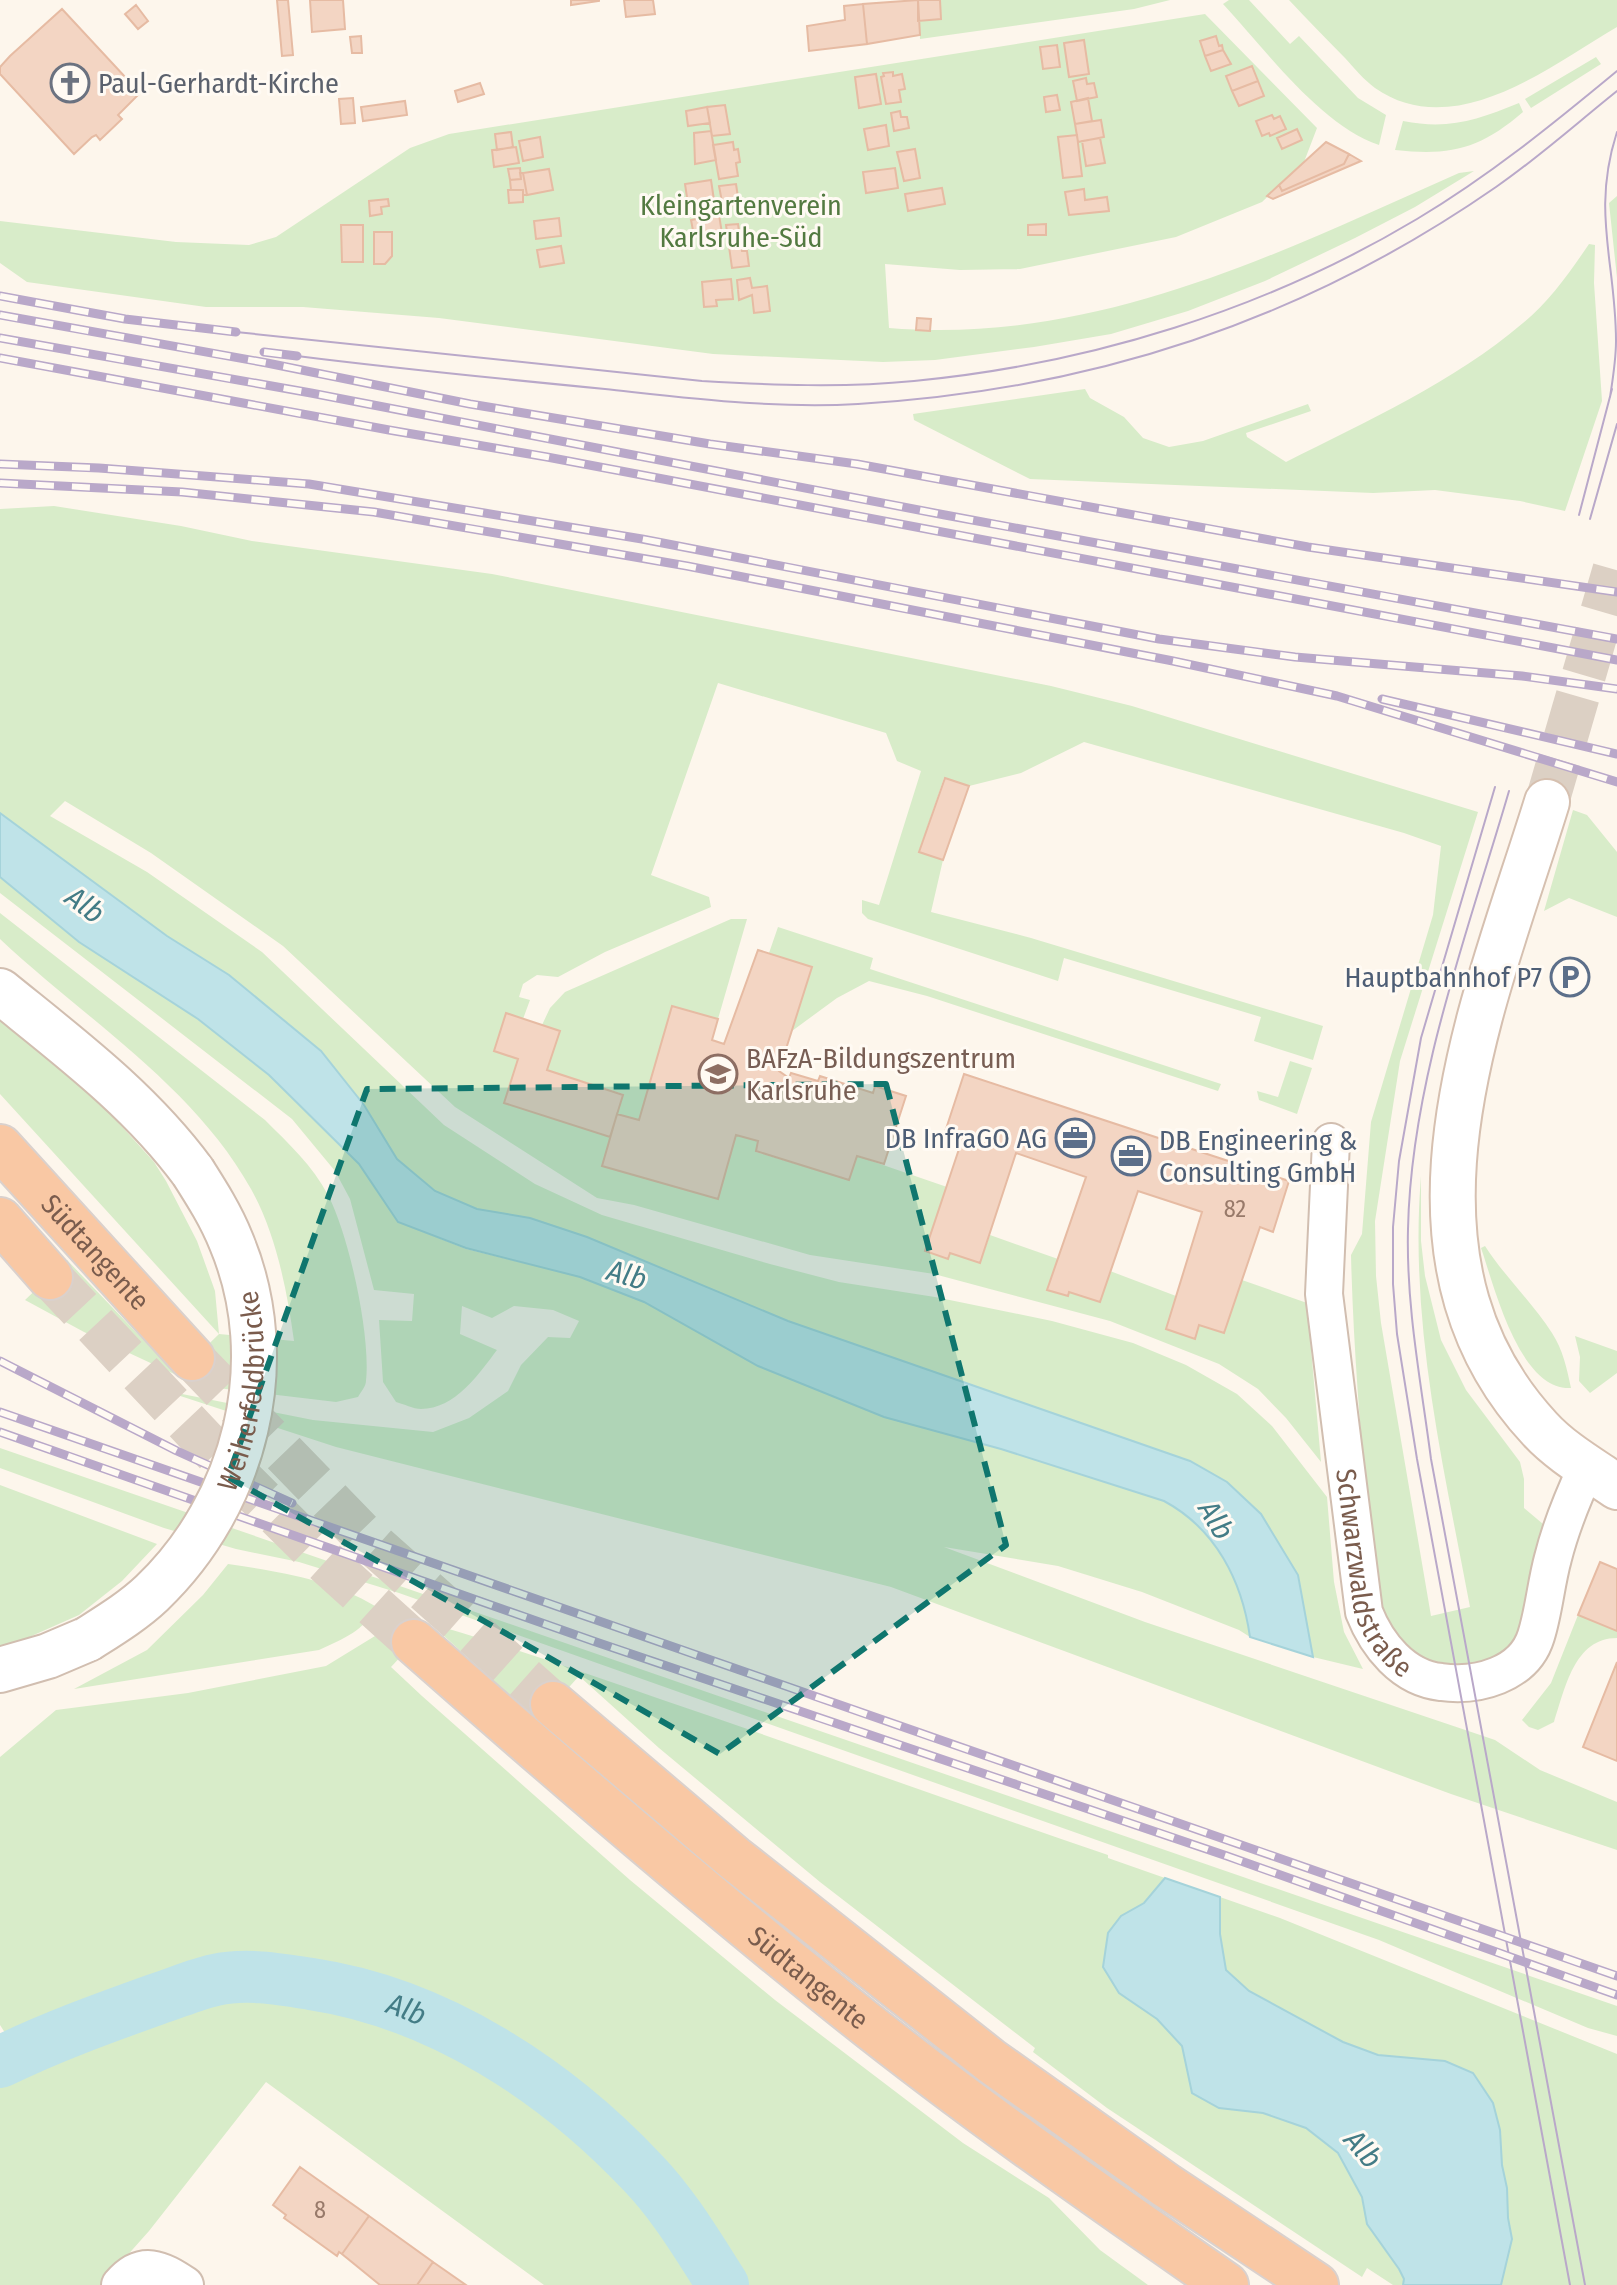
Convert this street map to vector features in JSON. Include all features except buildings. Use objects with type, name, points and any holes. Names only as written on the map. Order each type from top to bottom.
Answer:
[{"type":"highway","name":"Südtangente","points":[[0,1147],[192,1358]]},
{"type":"highway","name":"Südtangente","points":[[0,1220],[50,1277]]},
{"type":"highway","name":"Südtangente","points":[[414,1642],[583,1791],[831,1997],[975,2108],[1226,2285]]},
{"type":"highway","name":"Südtangente","points":[[553,1704],[734,1858],[991,2061],[1167,2186],[1316,2285]]},
{"type":"street","name":"Schwarzwaldstraße","points":[[1331,1142],[1324,1294],[1364,1612],[1374,1636],[1389,1655],[1431,1681],[1451,1684],[1484,1682],[1525,1657],[1536,1638],[1565,1516],[1602,1477],[1538,1427],[1498,1374],[1473,1319],[1454,1244],[1451,1201],[1457,1112],[1468,1065],[1547,802]]},
{"type":"street","name":"Weiherfeldbrücke","points":[[0,991],[123,1093],[175,1147],[193,1172],[232,1243],[250,1305],[254,1363],[252,1401],[244,1439],[224,1493],[188,1553],[150,1595],[116,1622],[88,1639],[48,1656],[0,1670]]},
{"type":"street","points":[[120,2285],[127,2277],[154,2267],[185,2285]]},
{"type":"highlighted area","points":[[886,1084],[1006,1545],[720,1754],[228,1477],[367,1089]]},
{"type":"green space","points":[[918,0],[1170,0],[1134,9],[920,39]]},
{"type":"green space","points":[[1229,0],[1249,0],[1290,44],[1299,36],[1358,98],[1386,115],[1379,145],[1357,135],[1315,104],[1223,4]]},
{"type":"green space","points":[[1289,0],[1617,0],[1617,27],[1562,61],[1500,93],[1468,103],[1437,107],[1405,103],[1375,88]]},
{"type":"green space","name":"Kleingartenverein Karlsruhe-Süd","points":[[1205,14],[1317,128],[1304,162],[1262,202],[1176,237],[1020,269],[960,270],[885,264],[889,328],[965,330],[1039,322],[1112,308],[1253,262],[1459,173],[1474,171],[1415,207],[1355,238],[1265,281],[1188,311],[1111,334],[935,360],[883,362],[713,354],[439,318],[303,307],[206,307],[27,282],[0,263],[0,221],[176,242],[249,245],[276,237],[410,148],[449,134]]},
{"type":"green space","points":[[1596,57],[1601,64],[1531,108],[1525,99]]},
{"type":"green space","points":[[1519,103],[1523,112],[1478,142],[1433,152],[1395,150],[1403,121],[1419,124],[1462,122]]},
{"type":"green space","points":[[1617,196],[1617,278],[1609,203]]},
{"type":"green space","points":[[1589,244],[1595,245],[1594,283],[1602,401],[1565,511],[1520,501],[1435,490],[1373,493],[1030,479],[914,420],[913,414],[1085,389],[1090,398],[1124,417],[1143,438],[1169,447],[1203,441],[1308,404],[1311,411],[1246,433],[1247,437],[1286,462],[1409,399],[1496,344],[1542,306]]},
{"type":"green space","points":[[54,506],[181,526],[252,541],[492,574],[1051,686],[1132,706],[1478,812],[1400,1061],[1375,1221],[1376,1276],[1381,1323],[1431,1616],[1470,1607],[1439,1446],[1424,1339],[1419,1231],[1421,1176],[1421,1241],[1425,1276],[1441,1340],[1466,1390],[1520,1462],[1524,1479],[1524,1508],[1543,1524],[1534,1584],[1521,1627],[1511,1645],[1498,1658],[1480,1665],[1457,1666],[1419,1656],[1399,1643],[1385,1623],[1375,1601],[1370,1570],[1351,1255],[1362,1234],[1371,1122],[1433,915],[1441,846],[1084,742],[1021,773],[969,786],[944,778],[919,851],[943,860],[931,912],[1031,938],[1323,1026],[1313,1060],[1254,1041],[1261,1017],[1064,958],[1058,981],[868,919],[862,913],[862,900],[879,905],[921,771],[897,761],[886,733],[718,683],[651,875],[709,897],[711,907],[605,952],[558,977],[537,975],[523,984],[519,997],[530,1000],[523,1019],[506,1014],[494,1051],[518,1059],[504,1103],[610,1137],[603,1166],[717,1199],[736,1135],[758,1141],[756,1152],[849,1180],[857,1156],[947,1187],[925,1251],[947,1259],[950,1253],[980,1263],[990,1235],[1058,1259],[1048,1290],[1067,1296],[1069,1292],[1099,1302],[1110,1271],[1176,1296],[1166,1329],[1195,1339],[1199,1325],[1224,1333],[1242,1280],[1307,1303],[1321,1462],[1258,1389],[1219,1364],[1110,1321],[934,1274],[810,1255],[634,1205],[597,1198],[455,1107],[283,946],[151,853],[65,801],[50,816],[147,872],[262,952],[444,1125],[535,1184],[602,1215],[770,1264],[839,1282],[935,1297],[1052,1321],[1133,1343],[1186,1365],[1237,1394],[1272,1426],[1327,1497],[1334,1582],[1344,1632],[1363,1669],[1313,1657],[1298,1575],[1190,1461],[788,1321],[587,1237],[530,1218],[477,1209],[435,1191],[397,1159],[364,1105],[321,1051],[229,975],[167,936],[0,813],[0,509]]},
{"type":"green space","points":[[1573,810],[1587,815],[1617,852],[1617,917],[1569,898],[1544,911]]},
{"type":"green space","points":[[0,877],[79,942],[198,1019],[269,1075],[359,1164],[398,1222],[466,1249],[580,1277],[644,1302],[758,1366],[884,1417],[1001,1449],[1164,1501],[1198,1526],[1224,1558],[1240,1596],[1250,1637],[1142,1592],[1058,1566],[944,1547],[1145,1622],[1495,1740],[1540,1770],[1617,1802],[1617,1850],[1451,1794],[891,1587],[336,1447],[162,1390],[313,1420],[433,1432],[469,1418],[508,1391],[521,1365],[548,1337],[570,1338],[579,1321],[553,1310],[514,1306],[492,1318],[462,1306],[460,1334],[497,1350],[465,1388],[445,1403],[421,1409],[396,1402],[383,1382],[379,1320],[412,1321],[414,1294],[374,1290],[350,1199],[335,1171],[292,1119],[0,893]]},
{"type":"green space","points":[[0,913],[265,1120],[315,1174],[336,1213],[357,1286],[367,1362],[366,1383],[358,1397],[336,1402],[200,1386],[84,1332],[25,1300],[67,1260],[177,1375],[219,1334],[294,1341],[274,1243],[260,1206],[227,1152],[169,1085],[0,939]]},
{"type":"green space","points":[[731,919],[747,919],[718,1019],[672,1006],[639,1120],[617,1114],[623,1094],[547,1070],[560,1031],[542,1025],[550,1008],[565,992]]},
{"type":"green space","points":[[778,927],[873,958],[870,969],[1221,1084],[1218,1091],[927,996],[869,981],[837,998],[792,1031],[812,968],[769,953]]},
{"type":"green space","points":[[0,1017],[107,1110],[154,1162],[197,1241],[215,1291],[219,1334],[0,1094]]},
{"type":"green space","points":[[1290,1061],[1312,1068],[1297,1114],[1259,1100],[1257,1091],[1278,1097]]},
{"type":"green space","points":[[1485,1246],[1552,1333],[1562,1353],[1571,1388],[1553,1384],[1537,1373],[1523,1355],[1501,1309],[1481,1248]]},
{"type":"green space","points":[[1575,1336],[1617,1351],[1617,1373],[1590,1393],[1579,1381],[1580,1357]]},
{"type":"green space","points":[[0,1448],[1617,2006],[1617,2036],[1588,2028],[1379,1940],[399,1593],[299,1562],[236,1549],[164,1528],[0,1468]]},
{"type":"green space","points":[[0,1485],[157,1544],[122,1581],[79,1615],[0,1650]]},
{"type":"green space","points":[[228,1564],[323,1583],[375,1606],[359,1628],[319,1650],[74,1689],[147,1650],[203,1595]]},
{"type":"green space","points":[[1578,1615],[1617,1631],[1617,1638],[1602,1640],[1581,1656],[1567,1681],[1554,1722],[1538,1730],[1529,1727],[1522,1720],[1551,1683]]},
{"type":"green space","points":[[406,1617],[431,1624],[391,1667],[422,1696],[630,1880],[775,2000],[963,2143],[1049,2198],[1100,2250],[1148,2285],[544,2285],[266,2082],[149,2231],[101,2285],[0,2285],[0,2062],[18,2053],[0,2025],[0,1757],[56,1710],[188,1693],[326,1666]]},
{"type":"green space","points":[[431,1624],[597,1677],[1108,1855],[1108,1858],[1165,1878],[1144,1903],[1121,1916],[1119,1993],[1157,2019],[1182,2046],[1193,2093],[1219,2108],[1263,2113],[1306,2128],[1339,2153],[1362,2197],[1367,2224],[1399,2269],[1404,2279],[1403,2285],[1393,2285],[1367,2268],[1362,2277],[1107,2108],[1033,2052],[1035,2048],[820,1882],[659,1748],[579,1676],[538,1722]]},
{"type":"green space","points":[[1220,1897],[1280,1918],[1617,2054],[1617,2285],[1501,2285],[1512,2239],[1500,2130],[1493,2103],[1473,2073],[1445,2061],[1378,2055],[1343,2042],[1249,1991],[1226,1970],[1220,1934]]},
{"type":"green space","points":[[1002,2096],[1068,2137],[1128,2187],[1111,2183],[1000,2101]]},
{"type":"water","points":[[0,813],[167,936],[229,975],[321,1051],[364,1105],[397,1159],[435,1191],[477,1209],[530,1218],[587,1237],[788,1321],[1190,1461],[1227,1482],[1261,1514],[1298,1575],[1313,1657],[1250,1637],[1240,1596],[1224,1558],[1198,1526],[1164,1501],[1001,1449],[884,1417],[758,1366],[644,1302],[580,1277],[466,1248],[398,1222],[359,1164],[269,1075],[198,1019],[79,942],[0,877]]},
{"type":"water","points":[[1165,1878],[1220,1897],[1220,1934],[1226,1970],[1249,1991],[1343,2042],[1378,2055],[1445,2061],[1473,2073],[1493,2103],[1500,2130],[1512,2239],[1501,2285],[1403,2285],[1404,2279],[1399,2269],[1367,2224],[1362,2197],[1338,2153],[1306,2128],[1263,2113],[1219,2108],[1192,2093],[1182,2046],[1157,2019],[1119,1993],[1103,1967],[1108,1933],[1121,1916],[1144,1903]]},
{"type":"waterway","name":"Alb","points":[[0,2062],[97,2021],[215,1980],[239,1977],[311,1984],[404,2008],[449,2028],[533,2077],[608,2138],[665,2198],[723,2285]]},
{"type":"tunnel","points":[[1547,802],[1617,561]]},
{"type":"tunnel","points":[[50,1277],[230,1468],[322,1559],[414,1642]]},
{"type":"tunnel","points":[[192,1358],[362,1534],[553,1704]]},
{"type":"tram line","points":[[236,332],[755,384],[834,385],[914,381],[1045,361],[1174,328],[1237,306],[1359,251],[1470,185],[1545,130],[1617,71]]},
{"type":"tram line","points":[[297,356],[763,404],[858,404],[945,396],[1029,383],[1112,365],[1192,340],[1271,311],[1348,275],[1423,234],[1496,187],[1617,91]]},
{"type":"tram line","points":[[1610,397],[1616,341],[1605,213],[1609,161],[1617,132]]},
{"type":"tram line","points":[[1579,515],[1612,389]]},
{"type":"tram line","points":[[1590,519],[1617,424]]},
{"type":"tram line","points":[[1495,787],[1421,1038],[1399,1161],[1393,1227],[1393,1284],[1397,1334],[1417,1459],[1570,2285]]},
{"type":"tram line","points":[[1509,791],[1430,1063],[1412,1173],[1408,1229],[1409,1287],[1431,1459],[1585,2285]]},
{"type":"railway","points":[[0,296],[125,319],[236,332]]},
{"type":"railway","points":[[0,315],[267,363],[470,404],[710,444],[857,464],[1308,547],[1617,592]]},
{"type":"railway","points":[[0,338],[311,393],[945,515],[1617,639]]},
{"type":"railway","points":[[264,352],[297,356]]},
{"type":"railway","points":[[0,358],[547,457],[1617,660]]},
{"type":"railway","points":[[0,464],[99,468],[309,484],[642,539],[1159,639],[1295,657],[1522,676],[1617,689]]},
{"type":"railway","points":[[0,483],[182,492],[374,512],[687,566],[1337,696],[1617,782]]},
{"type":"railway","points":[[1382,699],[1617,754]]},
{"type":"railway","points":[[0,1361],[177,1451],[292,1503]]},
{"type":"railway","points":[[0,1412],[1617,1976]]},
{"type":"railway","points":[[0,1432],[596,1642],[1227,1856],[1617,1995]]},
{"type":"place","name":"Paul-Gerhardt-Kirche","points":[[70,83]]},
{"type":"place","name":"Hauptbahnhof P7","points":[[1570,977]]},
{"type":"place","name":"BAFzA-Bildungszentrum Karlsruhe","points":[[718,1074]]},
{"type":"place","name":"DB InfraGO AG","points":[[1075,1138]]},
{"type":"place","name":"DB Engineering & Consulting GmbH","points":[[1131,1156]]}]
